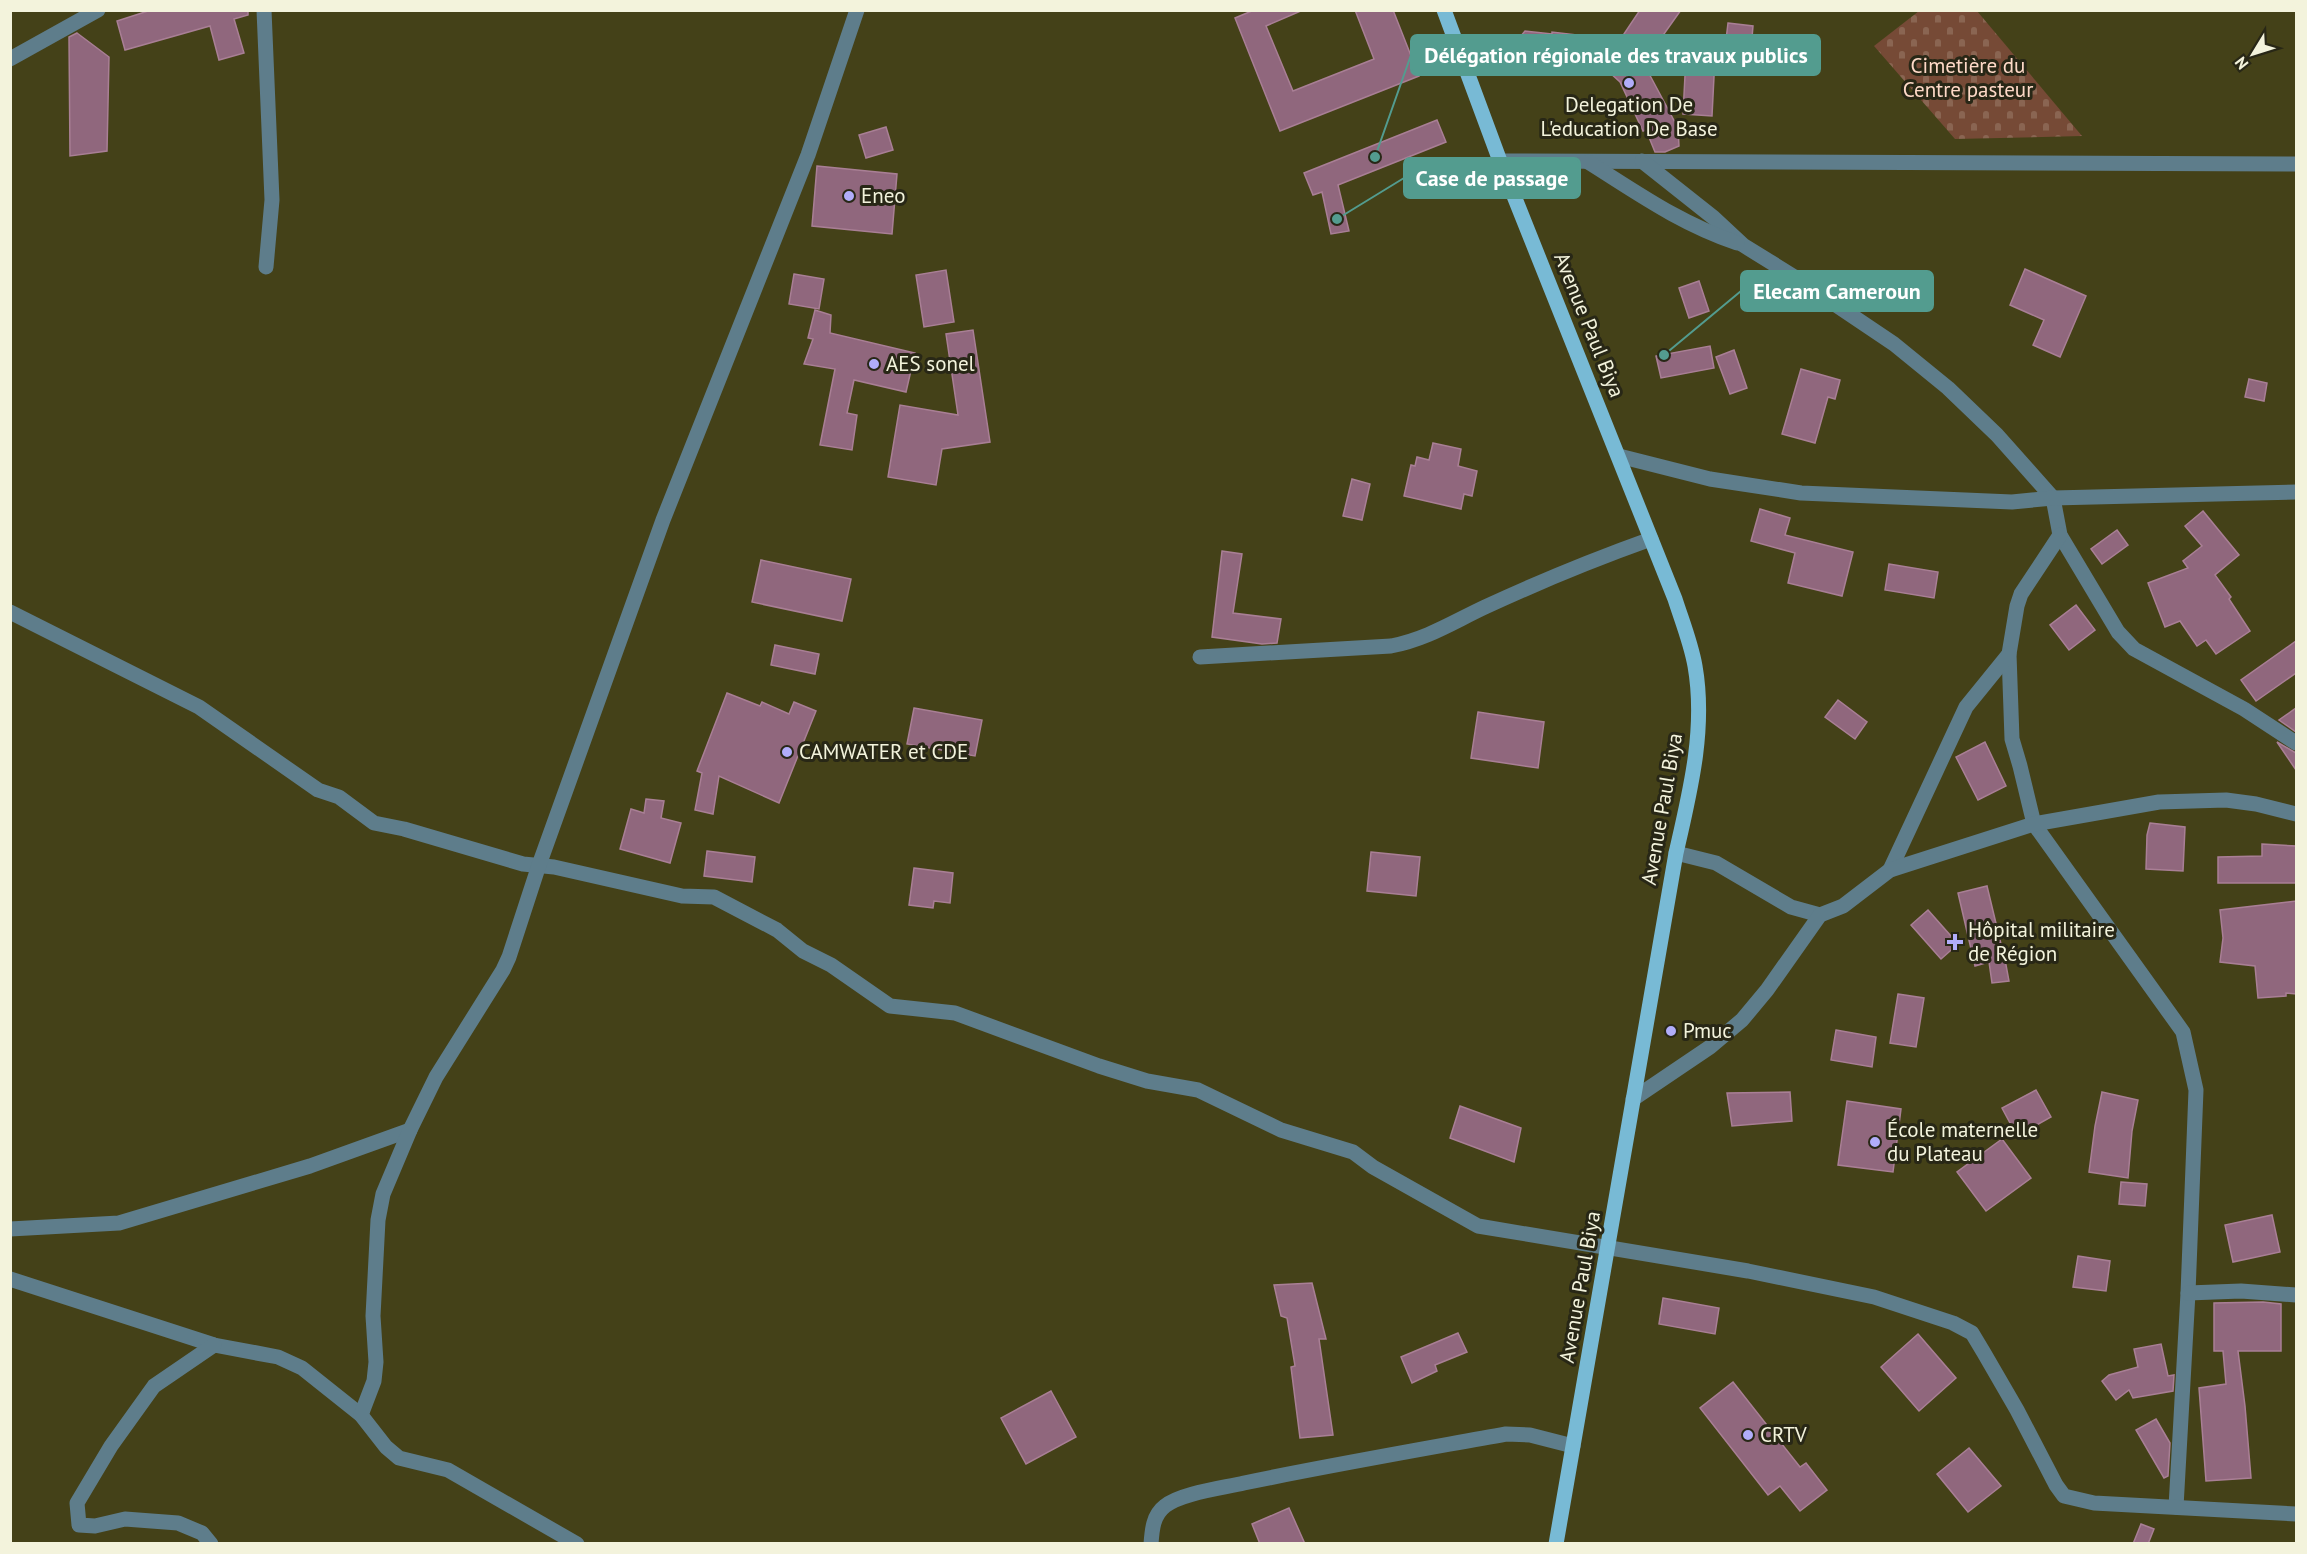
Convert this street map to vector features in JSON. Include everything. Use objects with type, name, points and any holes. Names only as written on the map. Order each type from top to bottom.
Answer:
[{"type":"main road","name":"Avenue Paul Biya","points":[[1444,10],[1500,161],[1675,599],[1692,654],[1697,685],[1695,771],[1676,853],[1556,1544]]},
{"type":"street","points":[[10,59],[98,10]]},
{"type":"street","points":[[264,10],[272,200],[266,267]]},
{"type":"street","points":[[361,1416],[375,1381],[373,1316],[378,1220],[383,1194],[410,1130],[436,1077],[503,970],[663,520],[808,155],[857,10]]},
{"type":"street","points":[[1500,161],[2296,164]]},
{"type":"street","points":[[1642,161],[1714,218],[1743,245],[1894,344],[1939,381],[1996,435],[2053,498],[2060,535],[2118,632],[2134,649],[2244,709],[2296,743]]},
{"type":"street","points":[[1588,162],[1681,220],[1705,232],[1743,245]]},
{"type":"street","points":[[1619,456],[1710,479],[1801,493],[2012,502],[2053,498],[2296,492]]},
{"type":"street","points":[[2060,535],[2021,594],[2014,618],[2009,654],[2012,739],[2034,824],[2183,1032],[2196,1090],[2176,1507]]},
{"type":"street","points":[[1200,657],[1391,646],[1425,638],[1566,571],[1651,539]]},
{"type":"street","points":[[10,612],[200,707],[318,790],[339,797],[374,823],[404,829],[523,864],[539,865],[632,884],[674,895],[714,897],[777,930],[803,951],[831,965],[891,1006],[955,1013],[1099,1066],[1148,1081],[1198,1090],[1281,1130],[1353,1152],[1373,1167],[1478,1226],[1748,1271],[1875,1297],[1953,1323],[1972,1333],[2064,1496],[2094,1503],[2296,1514]]},
{"type":"street","points":[[1890,870],[1966,707],[2009,654]]},
{"type":"street","points":[[1633,1099],[1710,1047],[1742,1020],[1767,990],[1820,915],[1843,906],[1890,870],[2034,824],[2159,802],[2194,799],[2256,804],[2296,814]]},
{"type":"street","points":[[1676,853],[1716,863],[1791,907],[1820,915]]},
{"type":"street","points":[[10,1229],[119,1223],[310,1166],[410,1130]]},
{"type":"street","points":[[10,1279],[214,1345],[278,1357],[302,1368],[361,1416],[386,1447],[399,1458],[448,1470],[576,1544]]},
{"type":"street","points":[[2188,1293],[2241,1291],[2296,1295]]},
{"type":"street","points":[[211,1544],[202,1533],[178,1523],[125,1518],[95,1526],[79,1525],[77,1503],[111,1446],[154,1386],[214,1345]]},
{"type":"street","points":[[1151,1544],[1153,1526],[1158,1514],[1165,1505],[1180,1498],[1506,1434],[1530,1435],[1573,1446]]},
{"type":"green space","name":"Cimetière du Centre pasteur","points":[[1919,11],[1977,11],[2082,136],[1955,139],[1874,46]]},
{"type":"building","points":[[151,10],[248,10],[248,15],[234,19],[244,53],[219,60],[210,26],[125,50],[117,21]]},
{"type":"building","points":[[1254,10],[1303,10],[1266,26],[1293,91],[1374,59],[1355,10],[1393,10],[1419,76],[1280,131],[1235,18]]},
{"type":"building","points":[[1640,10],[1681,10],[1649,55],[1646,68],[1678,128],[1679,146],[1665,152],[1655,152],[1620,82],[1609,72],[1547,66],[1547,63],[1524,60],[1517,56],[1520,37],[1525,31],[1620,40]]},
{"type":"building","points":[[1728,23],[1753,26],[1750,61],[1715,57],[1712,116],[1683,114],[1687,37],[1726,40]]},
{"type":"building","points":[[77,33],[109,57],[107,151],[70,156],[69,37]]},
{"type":"building","points":[[1437,120],[1446,142],[1338,185],[1349,231],[1331,234],[1322,192],[1313,195],[1304,173]]},
{"type":"building","points":[[886,127],[893,150],[866,158],[859,135]]},
{"type":"building","points":[[817,166],[897,174],[892,234],[812,226]]},
{"type":"building","points":[[2025,269],[2086,296],[2060,357],[2033,345],[2044,320],[2010,305]]},
{"type":"building","points":[[946,270],[954,322],[924,327],[916,275]]},
{"type":"building","points":[[794,274],[824,279],[819,309],[789,304]]},
{"type":"building","points":[[1699,281],[1709,311],[1689,318],[1679,288]]},
{"type":"building","points":[[815,310],[831,315],[830,333],[915,353],[906,392],[854,380],[847,413],[857,415],[852,450],[820,445],[835,369],[804,364],[813,339],[808,338]]},
{"type":"building","points":[[973,330],[990,442],[942,449],[936,485],[888,477],[900,405],[958,415],[946,334]]},
{"type":"building","points":[[1710,346],[1714,368],[1661,378],[1656,356]]},
{"type":"building","points":[[1734,350],[1747,388],[1730,394],[1716,357]]},
{"type":"building","points":[[1801,369],[1840,380],[1835,399],[1828,397],[1815,443],[1782,434]]},
{"type":"building","points":[[2249,379],[2267,383],[2264,401],[2245,397]]},
{"type":"building","points":[[1433,443],[1461,449],[1458,466],[1477,471],[1472,496],[1464,494],[1461,509],[1404,496],[1411,465],[1415,466],[1417,457],[1429,460]]},
{"type":"building","points":[[1352,479],[1370,484],[1362,520],[1343,516]]},
{"type":"building","points":[[1760,509],[1790,518],[1785,535],[1853,552],[1842,596],[1788,583],[1795,553],[1751,541]]},
{"type":"building","points":[[2203,511],[2239,555],[2215,575],[2231,597],[2229,599],[2250,631],[2216,654],[2206,640],[2197,646],[2180,621],[2165,627],[2148,583],[2188,568],[2183,561],[2202,546],[2185,526]]},
{"type":"building","points":[[2117,530],[2128,545],[2102,564],[2091,549]]},
{"type":"building","points":[[1222,551],[1242,554],[1233,613],[1281,619],[1277,643],[1262,644],[1212,637]]},
{"type":"building","points":[[761,560],[851,579],[842,621],[752,602]]},
{"type":"building","points":[[1889,564],[1938,572],[1934,598],[1885,590]]},
{"type":"building","points":[[2076,605],[2095,630],[2069,650],[2050,625]]},
{"type":"building","points":[[2296,641],[2296,673],[2256,701],[2241,680]]},
{"type":"building","points":[[775,645],[819,654],[815,674],[771,665]]},
{"type":"building","points":[[727,693],[760,706],[762,702],[789,714],[794,702],[816,711],[779,803],[719,776],[713,814],[695,810],[702,773],[697,771]]},
{"type":"building","points":[[1838,700],[1867,722],[1855,739],[1825,717]]},
{"type":"building","points":[[914,708],[982,720],[975,756],[907,744]]},
{"type":"building","points":[[2296,708],[2296,732],[2279,720]]},
{"type":"building","points":[[1478,712],[1544,722],[1538,768],[1471,758]]},
{"type":"building","points":[[1985,742],[2006,786],[1978,800],[1956,757]]},
{"type":"building","points":[[2277,742],[2296,753],[2296,770]]},
{"type":"building","points":[[646,799],[664,801],[661,818],[681,823],[670,863],[620,849],[631,809],[644,813]]},
{"type":"building","points":[[2150,823],[2185,827],[2183,871],[2146,869],[2147,835]]},
{"type":"building","points":[[2262,844],[2296,846],[2296,883],[2218,883],[2218,857],[2262,856]]},
{"type":"building","points":[[707,851],[755,857],[752,882],[704,876]]},
{"type":"building","points":[[1371,852],[1420,857],[1416,896],[1367,891]]},
{"type":"building","points":[[914,868],[953,873],[950,903],[934,901],[933,908],[909,905]]},
{"type":"building","points":[[1987,886],[2009,981],[1992,983],[1989,962],[1975,966],[1958,893]]},
{"type":"building","points":[[2296,901],[2296,994],[2286,993],[2286,996],[2258,998],[2255,966],[2220,962],[2223,938],[2220,910]]},
{"type":"building","points":[[1928,910],[1958,944],[1941,959],[1911,925]]},
{"type":"building","points":[[1898,994],[1924,998],[1916,1047],[1890,1043]]},
{"type":"building","points":[[1836,1030],[1876,1037],[1872,1067],[1831,1060]]},
{"type":"building","points":[[2036,1090],[2051,1117],[2017,1136],[2002,1108]]},
{"type":"building","points":[[1790,1092],[1792,1121],[1732,1126],[1727,1093]]},
{"type":"building","points":[[2102,1092],[2138,1100],[2132,1131],[2128,1178],[2089,1172]]},
{"type":"building","points":[[1847,1101],[1901,1109],[1893,1172],[1838,1165]]},
{"type":"building","points":[[1460,1106],[1521,1128],[1514,1162],[1450,1138]]},
{"type":"building","points":[[2002,1139],[2031,1178],[1986,1211],[1957,1172]]},
{"type":"building","points":[[2121,1182],[2147,1184],[2145,1206],[2119,1204]]},
{"type":"building","points":[[2272,1215],[2280,1252],[2233,1262],[2225,1225]]},
{"type":"building","points":[[2078,1256],[2110,1261],[2106,1291],[2073,1287]]},
{"type":"building","points":[[1312,1283],[1326,1339],[1319,1339],[1333,1435],[1300,1438],[1291,1367],[1295,1366],[1287,1318],[1281,1316],[1274,1285]]},
{"type":"building","points":[[1663,1298],[1719,1308],[1715,1334],[1659,1324]]},
{"type":"building","points":[[2214,1303],[2281,1304],[2281,1351],[2238,1351],[2251,1478],[2206,1481],[2199,1388],[2226,1384],[2223,1351],[2214,1351]]},
{"type":"building","points":[[1458,1333],[1467,1352],[1435,1365],[1437,1371],[1412,1383],[1401,1357]]},
{"type":"building","points":[[1918,1334],[1956,1378],[1919,1411],[1881,1367]]},
{"type":"building","points":[[2161,1344],[2168,1376],[2174,1375],[2173,1391],[2133,1398],[2129,1390],[2116,1400],[2102,1381],[2109,1375],[2138,1367],[2134,1349]]},
{"type":"building","name":"CRTV","points":[[1733,1382],[1800,1467],[1806,1463],[1827,1490],[1800,1511],[1780,1486],[1768,1495],[1700,1408]]},
{"type":"building","points":[[1051,1391],[1076,1437],[1026,1464],[1001,1418]]},
{"type":"building","points":[[2156,1419],[2170,1443],[2168,1476],[2164,1478],[2136,1430]]},
{"type":"building","points":[[1969,1448],[2001,1486],[1968,1512],[1937,1474]]},
{"type":"building","points":[[1289,1508],[1305,1544],[1260,1544],[1252,1524]]},
{"type":"building","points":[[2141,1524],[2154,1529],[2148,1544],[2133,1544]]},
{"type":"place","name":"Delegation De L'education De Base","points":[[1629,83]]},
{"type":"place","name":"Délégation régionale des travaux publics","points":[[1375,157]]},
{"type":"place","name":"Eneo","points":[[849,196]]},
{"type":"place","name":"Case de passage","points":[[1337,219]]},
{"type":"place","name":"Elecam Cameroun","points":[[1664,355]]},
{"type":"place","name":"AES sonel","points":[[874,364]]},
{"type":"place","name":"CAMWATER et CDE","points":[[787,752]]},
{"type":"place","name":"Hôpital militaire de Région","points":[[1955,942]]},
{"type":"place","name":"Pmuc","points":[[1671,1031]]},
{"type":"place","name":"École maternelle du Plateau","points":[[1875,1142]]},
{"type":"place","name":"CRTV","points":[[1748,1435]]}]
